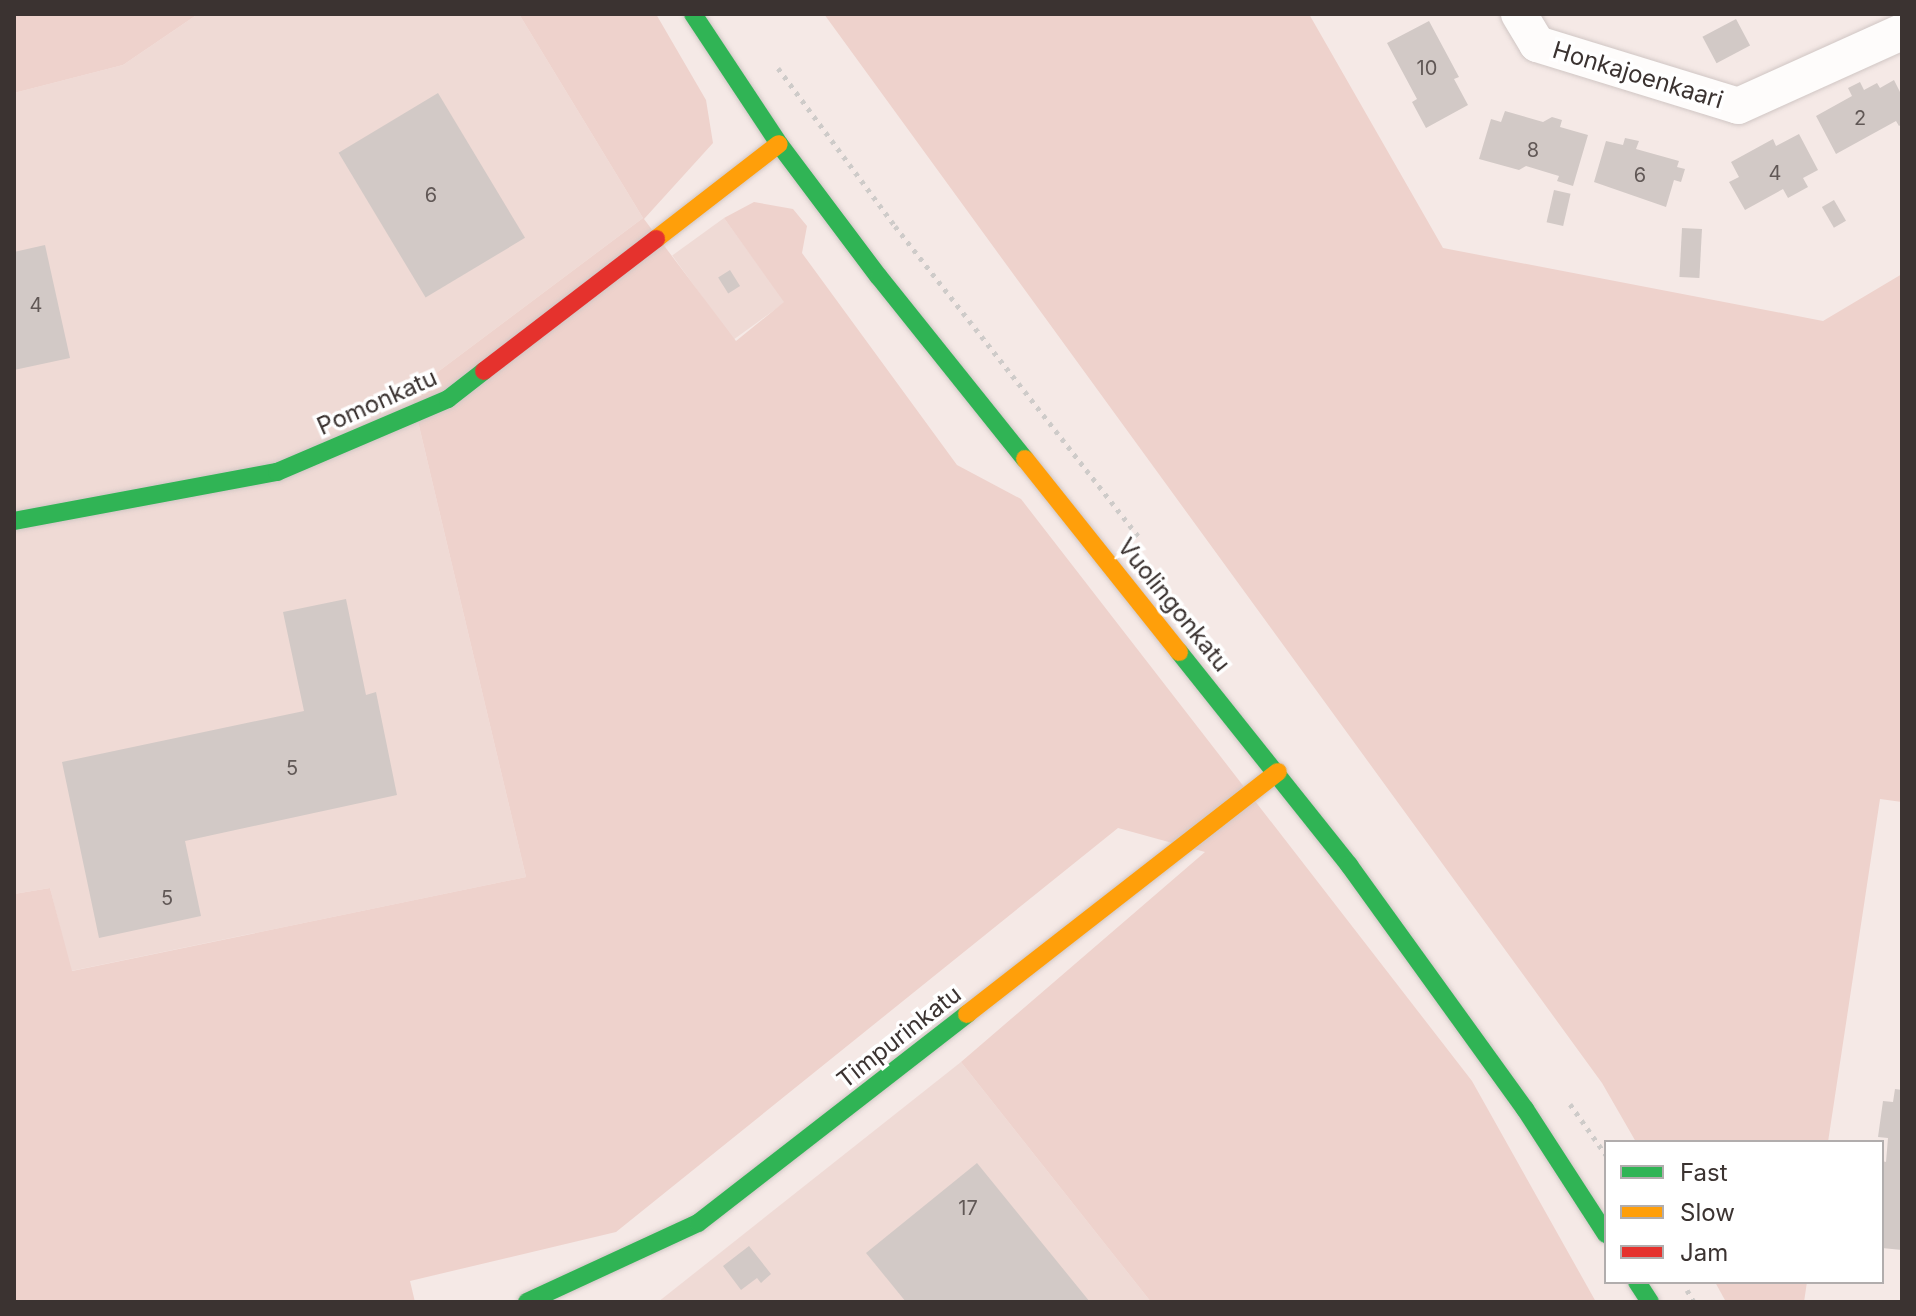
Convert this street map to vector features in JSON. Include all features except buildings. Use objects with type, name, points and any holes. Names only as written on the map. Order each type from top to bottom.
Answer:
[{"type":"street","name":"Vuolingonkatu","points":[[693,14],[779,144],[879,277],[1278,772],[1349,865],[1516,1096],[1604,1231]]},
{"type":"street","name":"Honkajoenkaari","points":[[1519,14],[1537,44],[1738,106],[1902,32]]},
{"type":"street","name":"Pomonkatu","points":[[14,521],[277,472],[448,399],[779,144]]},
{"type":"street","name":"Timpurinkatu","points":[[527,1302],[698,1223],[1278,772]]},
{"type":"street","points":[[1638,1284],[1650,1302]]},
{"type":"shaded area","points":[[14,14],[198,14],[123,65],[14,93]]},
{"type":"shaded area","points":[[198,14],[519,14],[643,218],[411,392],[526,877],[71,971],[50,888],[14,894],[14,93],[123,65]]},
{"type":"shaded area","points":[[519,14],[656,14],[706,100],[713,143],[644,219],[736,341],[784,302],[724,218],[754,202],[793,209],[807,226],[802,253],[957,465],[1021,499],[1472,1081],[1596,1302],[1151,1302],[961,1062],[1205,852],[1118,828],[616,1232],[410,1281],[415,1302],[14,1302],[14,894],[50,888],[72,971],[526,877],[411,392],[643,218]]},
{"type":"shaded area","points":[[824,14],[1309,14],[1443,248],[1823,321],[1902,274],[1902,802],[1880,799],[1828,1140],[1635,1140],[1602,1083]]},
{"type":"shaded area","points":[[724,218],[785,302],[733,340],[672,256]]},
{"type":"shaded area","points":[[961,1062],[1151,1302],[658,1302]]},
{"type":"shaded area","points":[[1716,1284],[1807,1284],[1804,1302],[1726,1302]]},
{"type":"traffic: fast","points":[[693,14],[779,144],[879,277],[1025,459]]},
{"type":"traffic: fast","points":[[14,521],[277,472],[448,399],[484,371]]},
{"type":"traffic: fast","points":[[1179,652],[1349,865],[1525,1109],[1604,1231]]},
{"type":"traffic: fast","points":[[527,1302],[698,1223],[967,1014]]},
{"type":"traffic: fast","points":[[1638,1284],[1650,1302]]},
{"type":"traffic: slow","points":[[656,239],[779,144]]},
{"type":"traffic: slow","points":[[1025,459],[1179,652]]},
{"type":"traffic: slow","points":[[967,1014],[1278,772]]},
{"type":"traffic: jam","points":[[484,371],[656,239]]}]
